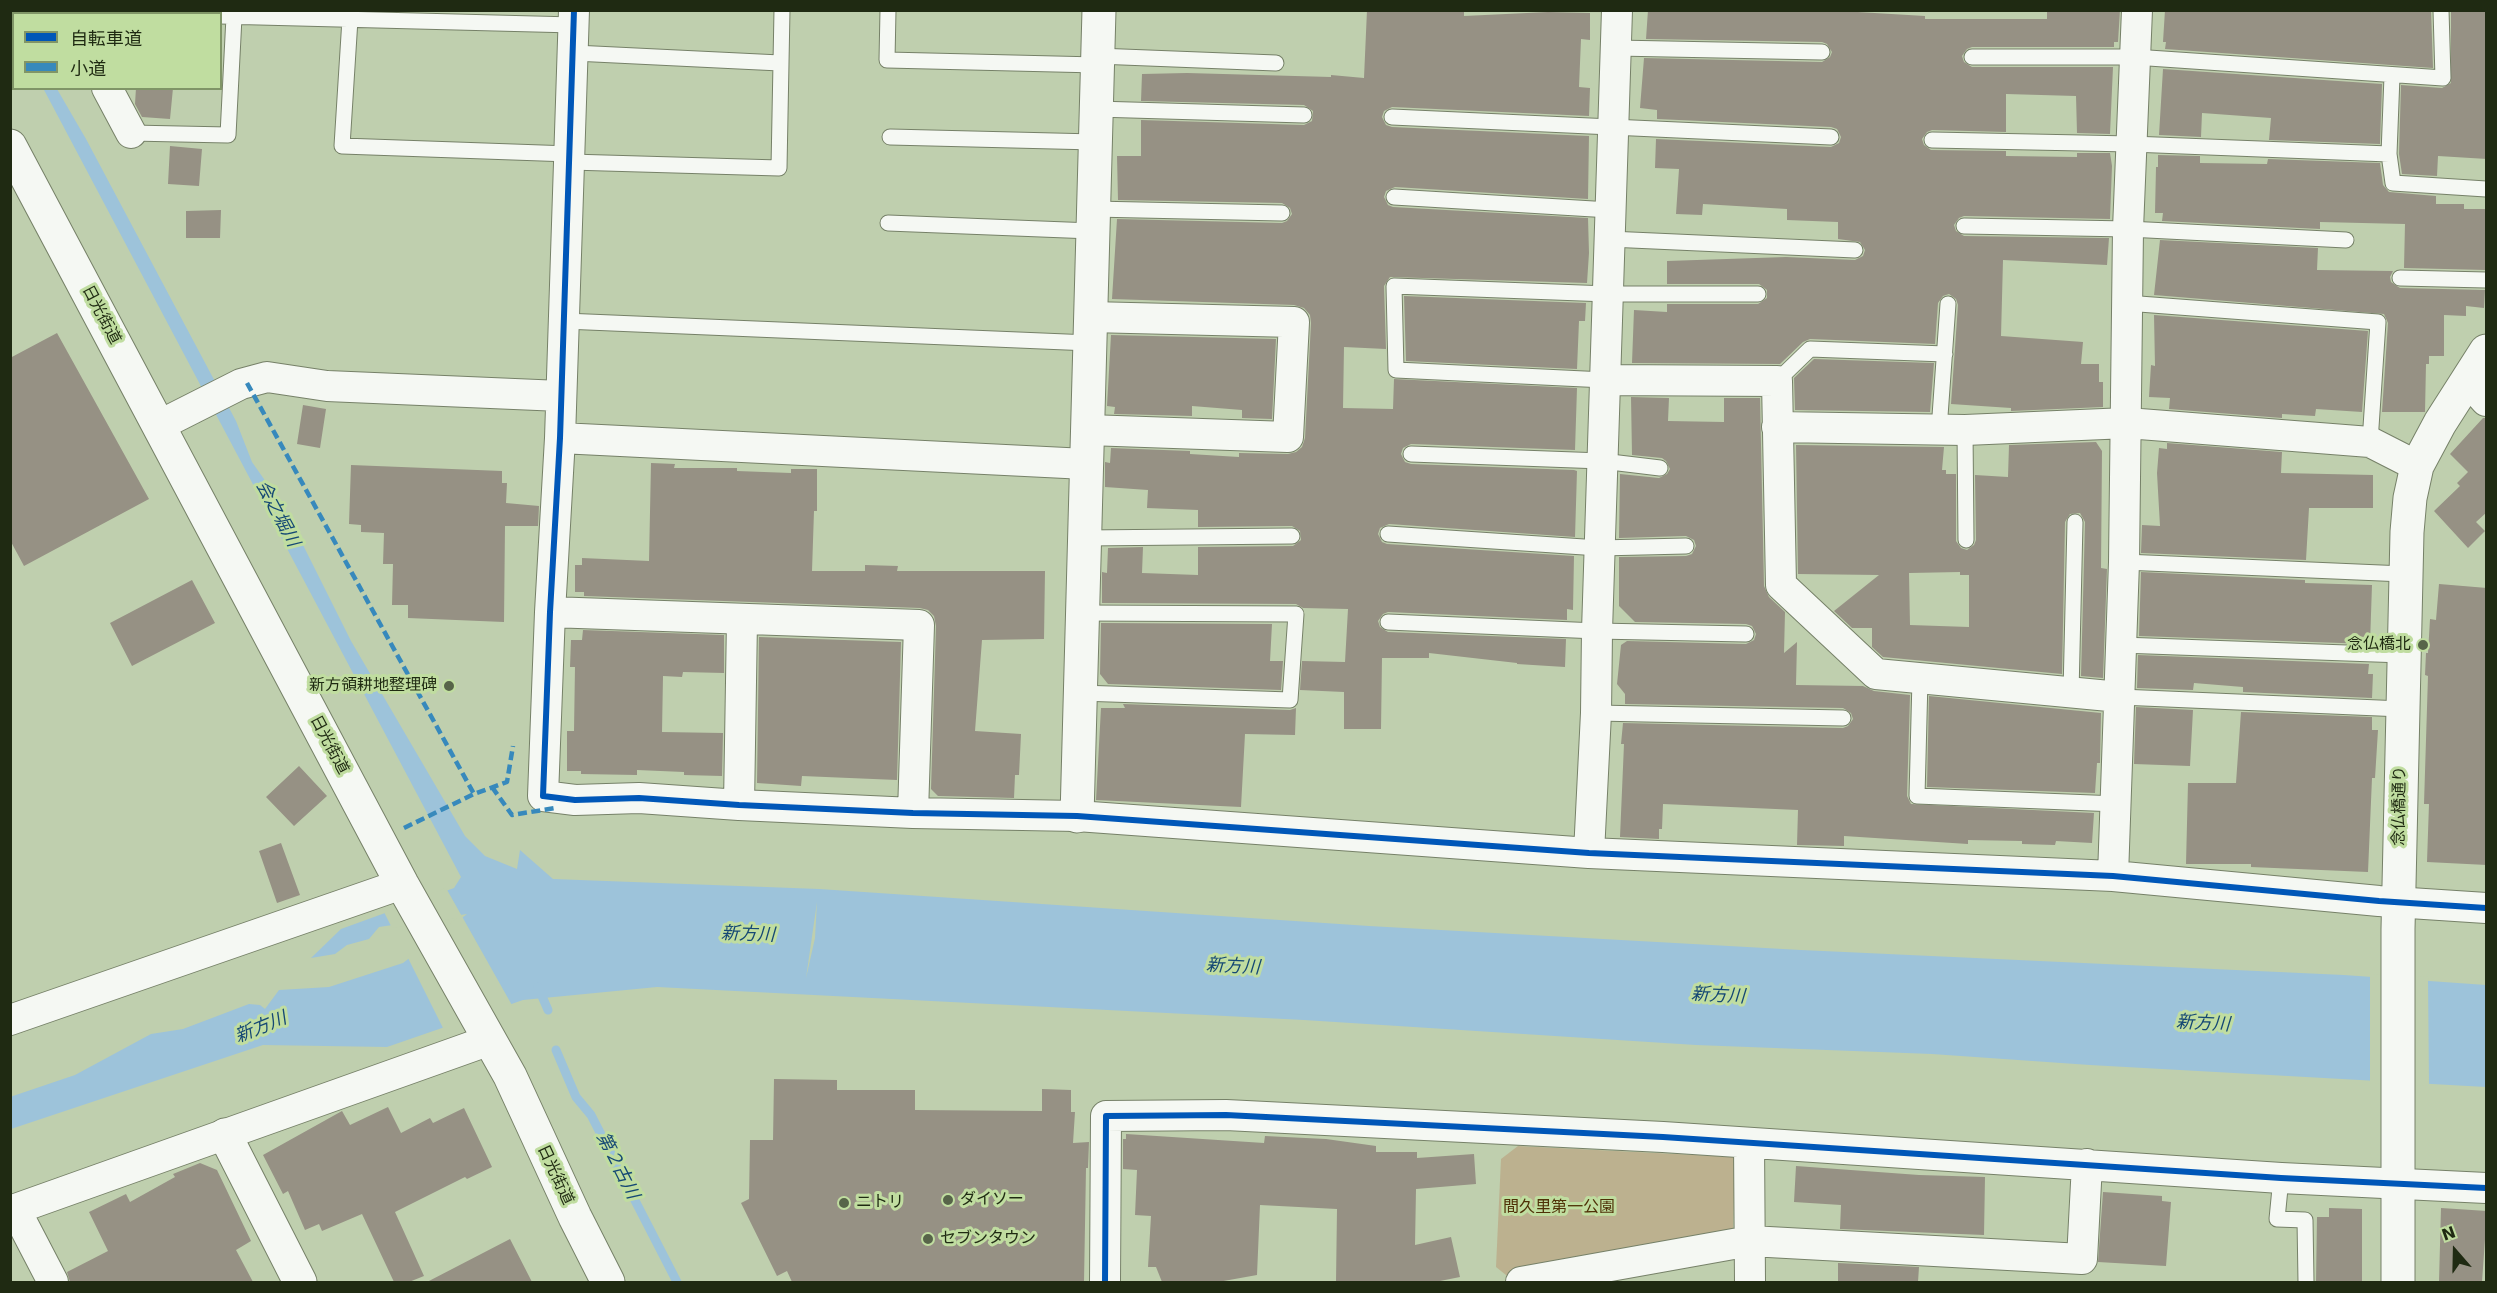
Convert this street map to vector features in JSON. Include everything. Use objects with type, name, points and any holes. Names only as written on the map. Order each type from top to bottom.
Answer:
[{"type":"main road","points":[[1077,816],[1099,10]]},
{"type":"main road","name":"日光街道","points":[[10,146],[405,889],[510,1076],[575,1217],[608,1282]]},
{"type":"main road","name":"念仏橋通り","points":[[2398,1282],[2397,1133],[2404,574],[2410,498],[2417,466],[2440,423],[2477,390],[2487,351]]},
{"type":"main road","points":[[225,1135],[300,1282]]},
{"type":"street","points":[[1589,853],[1596,713],[1599,548],[1617,10]]},
{"type":"street","points":[[2113,876],[2124,562],[2128,229],[2137,10]]},
{"type":"street","points":[[574,30],[560,438],[543,796],[575,800],[609,797],[639,798],[913,813],[1077,816],[1589,853],[2113,876],[2399,916],[2487,908]]},
{"type":"street","points":[[108,90],[131,133]]},
{"type":"street","points":[[1088,430],[1288,437],[1294,322],[1090,330]]},
{"type":"street","points":[[160,425],[241,384],[267,377],[327,386],[561,396]]},
{"type":"street","points":[[1605,380],[1777,381],[1781,585],[1876,674],[2120,697]]},
{"type":"street","points":[[1777,427],[1952,430],[2127,423],[2370,442],[2417,466]]},
{"type":"street","points":[[560,438],[1086,464]]},
{"type":"street","points":[[550,612],[919,625],[913,813]]},
{"type":"street","points":[[739,805],[742,620]]},
{"type":"street","points":[[10,1020],[405,889]]},
{"type":"street","points":[[53,1282],[13,1210],[225,1135],[487,1035]]},
{"type":"street","points":[[1106,1282],[1106,1116],[1226,1115],[1749,1143],[2281,1178],[2487,1188]]},
{"type":"street","points":[[1749,1143],[1750,1282]]},
{"type":"street","points":[[1521,1282],[1750,1241],[2082,1259],[2087,1164]]},
{"type":"lane","points":[[350,19],[342,146],[779,168],[783,10]]},
{"type":"lane","points":[[888,10],[888,60],[1276,63]]},
{"type":"lane","points":[[1972,57],[2134,57],[2443,78],[2442,10]]},
{"type":"lane","points":[[131,133],[228,135],[227,17],[350,19],[574,30],[780,63]]},
{"type":"lane","points":[[1616,48],[1822,52]]},
{"type":"lane","points":[[2392,76],[2389,154],[2393,183],[2487,189]]},
{"type":"lane","points":[[1096,109],[1305,115]]},
{"type":"lane","points":[[1392,117],[1831,137]]},
{"type":"lane","points":[[890,137],[1095,142]]},
{"type":"lane","points":[[1932,140],[2132,144],[2389,154]]},
{"type":"lane","points":[[1394,197],[1610,225],[1855,250]]},
{"type":"lane","points":[[888,223],[1093,220],[1282,213]]},
{"type":"lane","points":[[1964,226],[2128,229],[2346,240]]},
{"type":"lane","points":[[2400,278],[2487,280]]},
{"type":"lane","points":[[1605,380],[1396,370],[1394,286],[1608,294],[1758,294]]},
{"type":"lane","points":[[2126,303],[2378,322],[2370,442]]},
{"type":"lane","points":[[1948,304],[1945,354],[1966,540]]},
{"type":"lane","points":[[564,321],[1090,330]]},
{"type":"lane","points":[[1777,381],[1810,349],[1945,354]]},
{"type":"lane","points":[[1411,454],[1602,461],[1660,468]]},
{"type":"lane","points":[[2071,693],[2075,522]]},
{"type":"lane","points":[[1388,534],[1599,548],[1686,546]]},
{"type":"lane","points":[[1084,538],[1293,536]]},
{"type":"lane","points":[[2124,562],[2404,574]]},
{"type":"lane","points":[[1080,693],[1290,700],[1296,614],[1082,613]]},
{"type":"lane","points":[[1388,622],[1597,631],[1746,634]]},
{"type":"lane","points":[[2121,645],[2403,655]]},
{"type":"lane","points":[[1920,678],[1917,796],[2117,804]]},
{"type":"lane","points":[[2120,697],[2402,709]]},
{"type":"lane","points":[[1596,713],[1843,717]]},
{"type":"lane","points":[[2281,1178],[2277,1220],[2305,1220],[2306,1282]]},
{"type":"green space","name":"間久里第一公園","points":[[1518,1146],[1735,1157],[1733,1233],[1511,1279],[1496,1267],[1501,1159]]},
{"type":"water","points":[[44,90],[58,90],[86,139],[236,421],[252,462],[285,509],[351,641],[465,836],[485,856],[517,869],[520,850],[553,879],[819,889],[1369,926],[1801,950],[2344,975],[2486,985],[2486,1087],[1932,1054],[1696,1045],[1304,1020],[657,987],[523,1000],[387,1047],[263,1045],[11,1129],[10,1097],[75,1075],[151,1034],[183,1029],[249,1004],[260,1005],[265,1009],[279,990],[329,987],[403,963],[467,914],[379,927],[369,939],[347,945],[335,954],[311,958],[341,929],[454,888],[461,877]],"holes":[[[817,902],[815,938],[806,978]]]},
{"type":"pier","points":[[446,888],[513,1007],[444,1030],[407,956],[457,918],[392,928],[383,910]]},
{"type":"pier","points":[[2370,974],[2428,977],[2429,1086],[2370,1083]]},
{"type":"building","points":[[1367,10],[1464,10],[1464,16],[1548,12],[1590,13],[1590,40],[1581,39],[1579,87],[1590,88],[1589,116],[1392,107],[1384,111],[1382,117],[1386,125],[1392,127],[1589,136],[1588,199],[1395,187],[1386,191],[1384,197],[1388,205],[1393,207],[1588,218],[1589,253],[1587,283],[1390,277],[1384,286],[1386,349],[1344,347],[1343,408],[1393,409],[1394,379],[1577,388],[1575,450],[1411,444],[1403,448],[1401,454],[1405,462],[1411,464],[1577,471],[1575,537],[1389,524],[1380,528],[1378,534],[1382,542],[1387,544],[1574,556],[1573,610],[1567,609],[1567,620],[1388,612],[1383,614],[1378,621],[1380,627],[1388,632],[1566,639],[1565,667],[1517,664],[1429,653],[1429,658],[1382,658],[1381,729],[1344,729],[1344,692],[1300,690],[1302,661],[1345,662],[1348,609],[1303,608],[1296,604],[1102,603],[1102,572],[1107,573],[1108,548],[1143,547],[1142,573],[1198,575],[1198,547],[1293,546],[1301,540],[1300,531],[1292,526],[1198,527],[1198,510],[1147,508],[1148,490],[1105,487],[1105,462],[1110,463],[1111,448],[1190,451],[1190,454],[1239,457],[1239,453],[1288,454],[1302,447],[1305,438],[1311,323],[1310,315],[1304,308],[1294,305],[1112,299],[1117,219],[1282,223],[1287,221],[1292,214],[1290,208],[1282,203],[1118,200],[1117,156],[1141,156],[1141,120],[1304,125],[1312,121],[1313,111],[1304,105],[1141,101],[1142,74],[1331,77],[1331,75],[1364,78]]},
{"type":"building","points":[[1648,10],[1824,10],[1925,16],[1925,19],[2047,19],[2047,10],[2120,10],[2118,42],[2114,42],[2114,47],[1972,47],[1967,49],[1962,56],[1964,62],[1972,67],[2113,67],[2110,134],[2077,133],[2076,96],[2006,94],[2006,132],[1932,130],[1927,132],[1922,139],[1924,145],[1931,150],[2006,151],[2006,156],[2077,157],[2077,153],[2110,153],[2112,166],[2110,219],[1964,216],[1959,218],[1954,225],[1956,231],[1964,236],[2109,238],[2107,265],[2003,260],[2001,336],[2083,342],[2081,364],[2099,364],[2099,382],[2103,382],[2103,407],[2011,411],[2011,408],[1951,404],[1958,305],[1956,299],[1949,294],[1943,296],[1938,303],[1935,344],[1810,339],[1803,342],[1780,364],[1632,363],[1634,310],[1667,312],[1667,304],[1758,304],[1767,298],[1767,290],[1759,284],[1667,284],[1667,261],[1786,257],[1855,260],[1863,256],[1865,250],[1860,242],[1838,239],[1838,222],[1787,220],[1787,209],[1703,204],[1702,215],[1676,214],[1679,169],[1655,168],[1656,139],[1831,147],[1839,143],[1841,137],[1837,129],[1831,127],[1657,119],[1657,110],[1640,108],[1644,58],[1822,62],[1830,57],[1832,52],[1827,44],[1822,42],[1646,39]]},
{"type":"building","points":[[2165,10],[2431,10],[2433,68],[2165,49],[2166,42],[2163,42]]},
{"type":"building","points":[[2451,10],[2487,10],[2487,159],[2438,156],[2437,176],[2402,174],[2399,154],[2401,85],[2442,88],[2451,83]]},
{"type":"building","points":[[2163,69],[2382,84],[2380,144],[2269,140],[2271,118],[2202,113],[2201,137],[2159,135]]},
{"type":"building","points":[[136,90],[173,90],[170,119],[142,117],[135,104]]},
{"type":"building","points":[[170,146],[202,149],[199,186],[168,184]]},
{"type":"building","points":[[2158,155],[2200,156],[2200,163],[2267,164],[2268,159],[2380,163],[2383,185],[2389,192],[2436,196],[2436,204],[2464,204],[2464,209],[2487,209],[2486,270],[2404,268],[2405,224],[2320,222],[2320,229],[2162,221],[2163,213],[2155,213]]},
{"type":"building","points":[[221,210],[220,238],[186,238],[186,211]]},
{"type":"building","points":[[2160,240],[2318,248],[2317,270],[2393,271],[2390,277],[2391,282],[2400,288],[2485,290],[2484,308],[2466,306],[2466,316],[2444,315],[2444,356],[2429,356],[2429,364],[2426,364],[2425,412],[2382,412],[2388,323],[2384,314],[2154,295]]},
{"type":"building","points":[[1404,296],[1586,303],[1585,321],[1579,321],[1577,369],[1406,361]]},
{"type":"building","points":[[2154,315],[2368,331],[2362,412],[2316,409],[2315,416],[2282,414],[2282,418],[2169,409],[2170,398],[2149,397],[2151,365],[2155,366]]},
{"type":"building","points":[[57,333],[149,499],[24,566],[10,540],[10,358]]},
{"type":"building","points":[[1111,335],[1276,339],[1272,419],[1242,418],[1242,410],[1192,406],[1192,416],[1114,414],[1115,407],[1107,406]]},
{"type":"building","points":[[1814,359],[1934,363],[1930,412],[1795,410],[1794,378]]},
{"type":"building","points":[[1631,397],[1669,398],[1668,421],[1724,422],[1724,398],[1760,398],[1764,586],[1769,597],[1785,612],[1784,653],[1797,642],[1796,685],[1863,686],[1874,691],[1910,695],[1907,796],[1911,804],[2094,813],[2092,843],[2056,841],[2055,845],[2022,844],[2022,841],[1968,840],[1968,844],[1844,836],[1844,846],[1797,845],[1798,810],[1663,804],[1662,829],[1659,829],[1659,839],[1620,837],[1623,723],[1843,728],[1848,726],[1853,719],[1851,713],[1843,708],[1625,704],[1625,694],[1617,684],[1621,645],[1627,641],[1746,644],[1754,640],[1756,634],[1752,626],[1746,624],[1635,622],[1619,606],[1619,557],[1686,556],[1692,554],[1696,546],[1694,540],[1686,536],[1619,538],[1620,474],[1659,478],[1667,474],[1670,469],[1662,458],[1632,455]]},
{"type":"building","points":[[303,405],[326,409],[320,448],[297,444]]},
{"type":"building","points":[[2483,418],[2487,418],[2487,512],[2476,522],[2485,531],[2468,548],[2434,511],[2460,486],[2457,483],[2468,472],[2450,454]]},
{"type":"building","points":[[2096,442],[2102,451],[2101,568],[2107,569],[2103,678],[2081,676],[2085,522],[2080,513],[2070,514],[2065,522],[2062,674],[1883,657],[1872,647],[1872,628],[1852,628],[1834,611],[1879,575],[1798,574],[1796,445],[1944,447],[1942,470],[1946,470],[1946,474],[1956,474],[1956,541],[1961,548],[1967,550],[1974,545],[1976,540],[1975,475],[2008,477],[2009,445]],"holes":[[[1960,572],[1960,575],[1969,575],[1969,627],[1910,625],[1909,573]]]},
{"type":"building","points":[[2167,443],[2282,452],[2281,473],[2373,475],[2373,508],[2309,508],[2306,560],[2141,553],[2142,525],[2160,526],[2157,473],[2159,448],[2167,449]]},
{"type":"building","points":[[651,463],[675,464],[674,468],[737,468],[737,471],[791,473],[791,469],[817,469],[817,511],[814,511],[812,571],[865,571],[865,565],[898,566],[897,571],[1045,571],[1044,639],[982,640],[975,731],[1021,734],[1019,775],[1015,775],[1014,798],[938,796],[931,789],[936,626],[934,616],[928,610],[584,596],[584,592],[575,592],[575,565],[582,565],[582,558],[649,561]]},
{"type":"building","points":[[351,465],[502,471],[502,483],[507,483],[506,503],[539,506],[538,526],[505,526],[504,622],[408,618],[408,605],[392,605],[393,564],[383,564],[384,533],[361,532],[361,525],[349,524]]},
{"type":"building","points":[[2141,572],[2372,585],[2370,644],[2139,636]]},
{"type":"building","points":[[192,580],[215,623],[132,666],[110,623]]},
{"type":"building","points":[[2439,584],[2487,588],[2485,658],[2487,658],[2487,865],[2427,862],[2429,804],[2424,804],[2428,676],[2425,675],[2430,619],[2436,620]]},
{"type":"building","points":[[1101,623],[1272,624],[1270,661],[1283,661],[1281,690],[1108,684],[1100,674]]},
{"type":"building","points":[[583,630],[724,635],[724,673],[683,672],[682,677],[663,676],[662,732],[723,733],[722,776],[637,770],[637,775],[581,774],[581,771],[567,771],[567,731],[574,731],[575,667],[570,667],[571,640],[582,640]]},
{"type":"building","points":[[759,637],[901,642],[897,780],[802,776],[801,786],[757,783]]},
{"type":"building","points":[[2138,655],[2369,664],[2368,674],[2373,674],[2372,698],[2243,692],[2243,687],[2194,683],[2193,690],[2137,688]]},
{"type":"building","points":[[1929,696],[2101,713],[2100,763],[2097,763],[2095,793],[1927,787]]},
{"type":"building","points":[[1123,704],[1290,710],[1296,708],[1295,735],[1245,734],[1241,807],[1096,800],[1101,708],[1125,708]]},
{"type":"building","points":[[2136,707],[2193,710],[2190,766],[2134,764]]},
{"type":"building","points":[[2241,712],[2372,717],[2372,730],[2378,730],[2375,778],[2372,778],[2368,872],[2251,867],[2251,864],[2186,864],[2188,783],[2236,783]]},
{"type":"building","points":[[299,766],[327,796],[294,826],[266,797]]},
{"type":"building","points":[[281,843],[300,895],[277,903],[259,851]]},
{"type":"building","name":"セブンタウン","points":[[774,1079],[837,1080],[837,1090],[915,1090],[915,1110],[1042,1111],[1042,1089],[1071,1090],[1071,1112],[1075,1112],[1073,1143],[1089,1142],[1088,1168],[1086,1168],[1084,1282],[792,1282],[787,1271],[777,1276],[741,1203],[749,1199],[750,1140],[773,1140]]},
{"type":"building","points":[[388,1107],[401,1133],[430,1118],[433,1123],[464,1108],[492,1167],[467,1179],[465,1177],[395,1212],[424,1276],[409,1282],[394,1282],[362,1214],[322,1231],[319,1224],[305,1230],[288,1191],[283,1194],[263,1155],[342,1111],[350,1125]]},
{"type":"building","points":[[1126,1134],[1264,1143],[1265,1136],[1326,1139],[1376,1146],[1376,1152],[1417,1152],[1417,1158],[1474,1154],[1476,1184],[1416,1189],[1415,1245],[1451,1237],[1460,1277],[1435,1282],[1336,1282],[1337,1209],[1260,1205],[1257,1275],[1218,1282],[1162,1282],[1156,1267],[1148,1267],[1151,1216],[1135,1215],[1137,1170],[1123,1169],[1123,1139],[1126,1139]]},
{"type":"building","points":[[200,1163],[217,1170],[251,1241],[236,1250],[253,1282],[70,1282],[67,1272],[108,1251],[89,1212],[126,1194],[130,1202],[175,1177],[173,1174]]},
{"type":"building","points":[[1796,1166],[1919,1175],[1985,1177],[1984,1235],[1840,1229],[1841,1205],[1794,1202]]},
{"type":"building","points":[[2103,1192],[2162,1196],[2162,1201],[2171,1202],[2166,1266],[2098,1262]]},
{"type":"building","points":[[2329,1208],[2362,1209],[2362,1282],[2316,1282],[2317,1217],[2329,1217]]},
{"type":"building","points":[[2441,1208],[2487,1211],[2482,1282],[2439,1282]]},
{"type":"building","points":[[510,1239],[532,1282],[427,1282]]},
{"type":"building","points":[[1838,1263],[1919,1267],[1918,1282],[1838,1282]]},
{"type":"waterway","points":[[538,987],[548,1010]]},
{"type":"waterway","name":"第２古川","points":[[556,1050],[576,1097],[591,1115],[677,1282]]},
{"type":"marked path","points":[[247,383],[474,794]]},
{"type":"marked path","points":[[404,828],[474,794],[507,782],[513,746]]},
{"type":"marked path","points":[[492,787],[512,815],[555,808]]},
{"type":"cycle path","points":[[574,10],[560,438],[543,796],[575,800],[639,798],[913,813],[1077,816],[1589,853],[2113,876],[2379,901],[2486,908]]},
{"type":"cycle path","points":[[1105,1282],[1106,1116],[1226,1115],[1663,1137],[2281,1178],[2486,1188]]},
{"type":"place","name":"念仏橋北","points":[[2423,645]]},
{"type":"place","name":"新方領耕地整理碑","points":[[449,686]]},
{"type":"place","name":"ダイソー","points":[[948,1200]]},
{"type":"place","name":"ニトリ","points":[[844,1203]]},
{"type":"place","name":"セブンタウン","points":[[928,1239]]},
{"type":"water label","name":"会之堀川","points":[[277,514]]},
{"type":"water label","name":"新方川","points":[[748,935]]},
{"type":"water label","name":"新方川","points":[[1233,967]]},
{"type":"water label","name":"新方川","points":[[1718,996]]},
{"type":"water label","name":"新方川","points":[[2203,1024]]},
{"type":"water label","name":"新方川","points":[[261,1028]]}]
